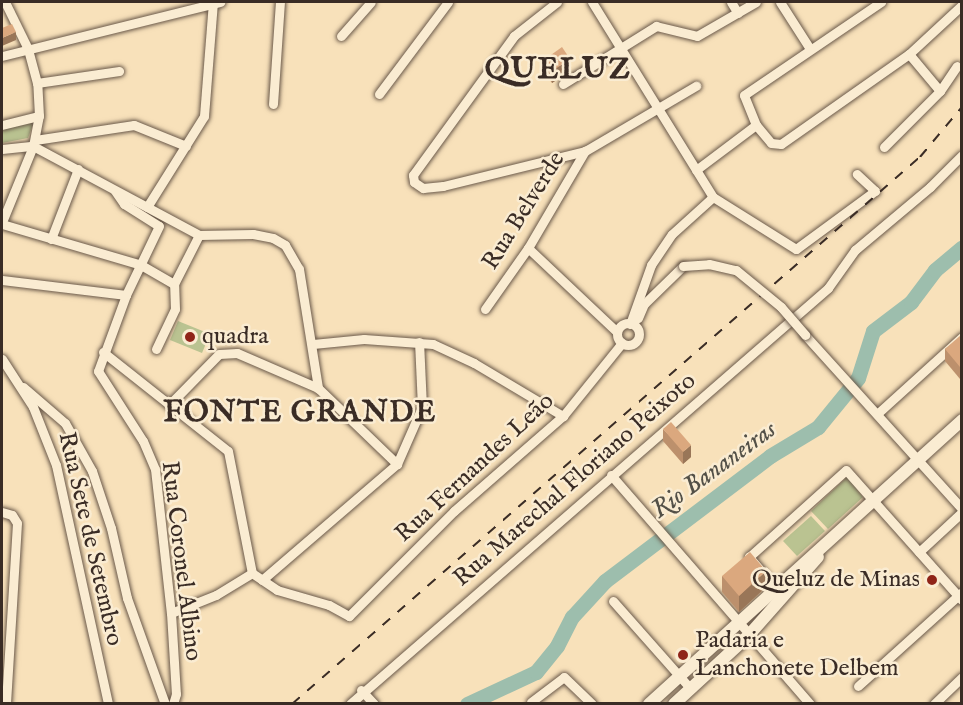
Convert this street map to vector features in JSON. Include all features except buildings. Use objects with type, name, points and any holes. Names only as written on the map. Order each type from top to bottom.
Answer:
[{"type":"street","points":[[5,2],[28,49],[37,83],[39,116],[34,143],[2,223],[141,265],[174,284]]},
{"type":"street","points":[[2,56],[215,2],[207,108],[147,207]]},
{"type":"street","points":[[273,104],[280,2]]},
{"type":"street","points":[[341,36],[372,2]]},
{"type":"street","points":[[379,94],[448,2]]},
{"type":"street","points":[[557,2],[514,36],[413,175],[414,182],[423,188],[443,186],[585,151]]},
{"type":"street","points":[[592,2],[713,197],[796,249],[875,191],[858,174]]},
{"type":"street","points":[[731,2],[738,13]]},
{"type":"street","points":[[563,84],[656,26],[697,36],[756,2]]},
{"type":"street","points":[[780,2],[810,49]]},
{"type":"street","points":[[881,2],[744,95],[756,125],[771,143],[781,144],[909,54],[962,5]]},
{"type":"street","points":[[909,54],[940,91]]},
{"type":"street","points":[[884,147],[940,91],[957,66]]},
{"type":"street","points":[[37,83],[119,71]]},
{"type":"street","name":"Rua Belverde","points":[[485,309],[528,248],[585,151],[696,86]]},
{"type":"street","points":[[2,124],[39,116]]},
{"type":"street","points":[[2,150],[134,125],[186,146]]},
{"type":"street","points":[[696,170],[756,125]]},
{"type":"street","points":[[34,143],[115,191],[199,235],[253,234],[273,238],[285,245],[299,269],[313,344],[318,388]]},
{"type":"street","name":"Rua Marechal Floriano Peixoto","points":[[350,704],[361,690],[828,288],[855,250],[930,188],[962,155]]},
{"type":"street","points":[[51,239],[78,169]]},
{"type":"street","points":[[115,191],[124,204],[159,226],[103,351],[228,451],[252,573],[262,580],[397,464],[422,407],[419,342]]},
{"type":"street","points":[[632,324],[651,265],[672,234],[713,197]]},
{"type":"street","points":[[156,349],[175,309],[174,284],[199,235]]},
{"type":"street","points":[[528,248],[617,332],[622,343],[630,345],[637,340],[638,332],[632,324]]},
{"type":"street","points":[[632,324],[644,304],[683,266],[709,264],[736,270],[781,308],[962,510],[919,552]]},
{"type":"street","points":[[2,280],[126,296]]},
{"type":"street","points":[[617,332],[622,325],[632,324]]},
{"type":"street","points":[[877,414],[962,337]]},
{"type":"street","points":[[313,344],[364,339],[419,342],[474,363],[563,416]]},
{"type":"street","name":"Rua Fernandes Leão","points":[[262,580],[277,590],[329,605],[349,616],[454,511],[563,416],[622,343]]},
{"type":"street","name":"Rua Coronel Albino","points":[[103,351],[99,365],[100,376],[143,441],[154,469],[171,613],[176,694],[173,704]]},
{"type":"street","points":[[169,405],[219,354],[237,353],[318,388],[397,464]]},
{"type":"street","name":"Rua Sete de Setembro","points":[[2,359],[42,423],[56,465],[108,704]]},
{"type":"street","points":[[16,382],[65,423],[92,471],[111,528],[127,598],[165,704]]},
{"type":"street","points":[[674,704],[749,634],[779,593],[830,539],[962,420]]},
{"type":"street","points":[[779,593],[749,557],[846,471],[960,596],[858,686]]},
{"type":"street","points":[[611,474],[810,704]]},
{"type":"street","points":[[2,512],[12,515],[17,523],[4,671],[6,704]]},
{"type":"street","points":[[171,613],[216,595],[252,573]]},
{"type":"street","points":[[649,704],[738,622],[779,593]]},
{"type":"street","points":[[613,601],[690,688]]},
{"type":"street","points":[[531,702],[564,676],[592,704]]},
{"type":"street","points":[[934,704],[962,677]]},
{"type":"street","points":[[361,690],[374,704]]},
{"type":"green space","points":[[38,111],[28,138],[2,143],[2,127]]},
{"type":"green space","name":"quadra","points":[[178,321],[210,334],[202,353],[170,340]]},
{"type":"green space","points":[[847,477],[863,497],[828,529],[811,511]]},
{"type":"green space","points":[[811,516],[825,531],[797,556],[783,541]]},
{"type":"waterway","name":"Rio Bananeiras","points":[[467,704],[536,672],[557,646],[572,617],[605,581],[770,456],[818,427],[858,378],[873,331],[911,302],[935,270],[962,247]]},
{"type":"railway","points":[[292,704],[920,157],[962,107]]},
{"type":"place","name":"quadra","points":[[190,337]]},
{"type":"place","name":"Queluz de Minas","points":[[932,580]]},
{"type":"place","name":"Padaria e Lanchonete Delbem","points":[[683,655]]},
{"type":"district","name":"QUELUZ","points":[[558,70]]},
{"type":"district","name":"FONTE GRANDE","points":[[300,413]]}]
